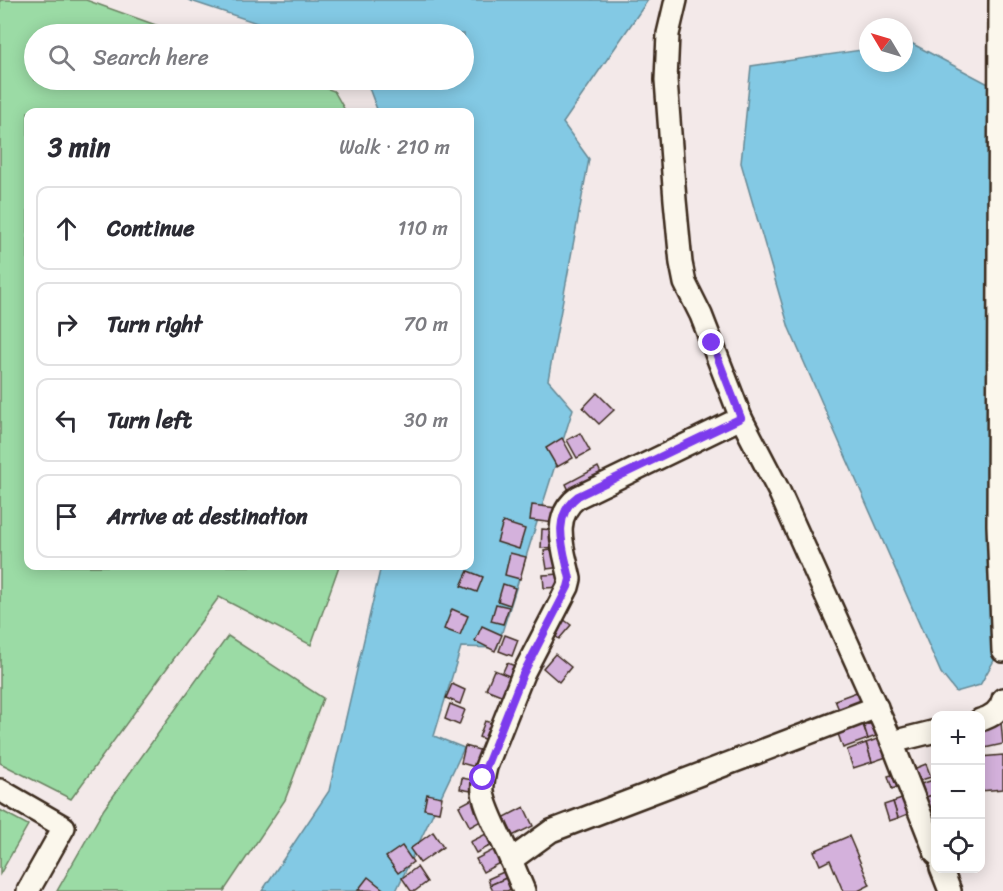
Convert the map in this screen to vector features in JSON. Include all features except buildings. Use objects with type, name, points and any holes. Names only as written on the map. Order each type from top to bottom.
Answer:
[{"type":"street","points":[[676,0],[668,34],[666,80],[681,263],[685,283],[701,315],[741,418],[779,491],[877,707],[931,841]]},
{"type":"street","points":[[1000,0],[998,525],[1003,651]]},
{"type":"street","points":[[524,891],[486,802],[483,778],[523,674],[568,587],[570,579],[560,531],[564,511],[569,503],[578,496],[741,418]]},
{"type":"street","points":[[985,719],[1001,707],[1003,699]]},
{"type":"street","points":[[512,860],[551,831],[877,707]]},
{"type":"street","points":[[892,742],[931,732]]},
{"type":"street","points":[[0,790],[64,826],[28,891]]},
{"type":"street","points":[[943,873],[950,891]]},
{"type":"green space","points":[[0,0],[86,0],[153,24],[24,24],[24,90],[331,90],[344,108],[24,108],[24,570],[338,570],[311,645],[219,597],[71,799],[0,763]]},
{"type":"green space","points":[[228,636],[323,698],[285,800],[224,891],[57,891],[104,809]]},
{"type":"green space","points":[[0,810],[28,825],[0,874]]},
{"type":"water","points":[[188,0],[648,0],[563,123],[589,159],[548,380],[573,409],[497,648],[461,647],[434,736],[464,748],[396,891],[262,891],[329,791],[380,570],[474,570],[474,108],[376,108],[370,90],[474,90],[474,24],[260,24]]},
{"type":"water","points":[[913,44],[994,87],[1001,648],[980,685],[956,692],[941,673],[789,328],[741,163],[751,66],[859,50],[859,72],[913,72]]},
{"type":"route","points":[[483,778],[523,674],[566,594],[570,579],[560,531],[564,511],[569,503],[578,496],[741,418],[712,343]]}]
